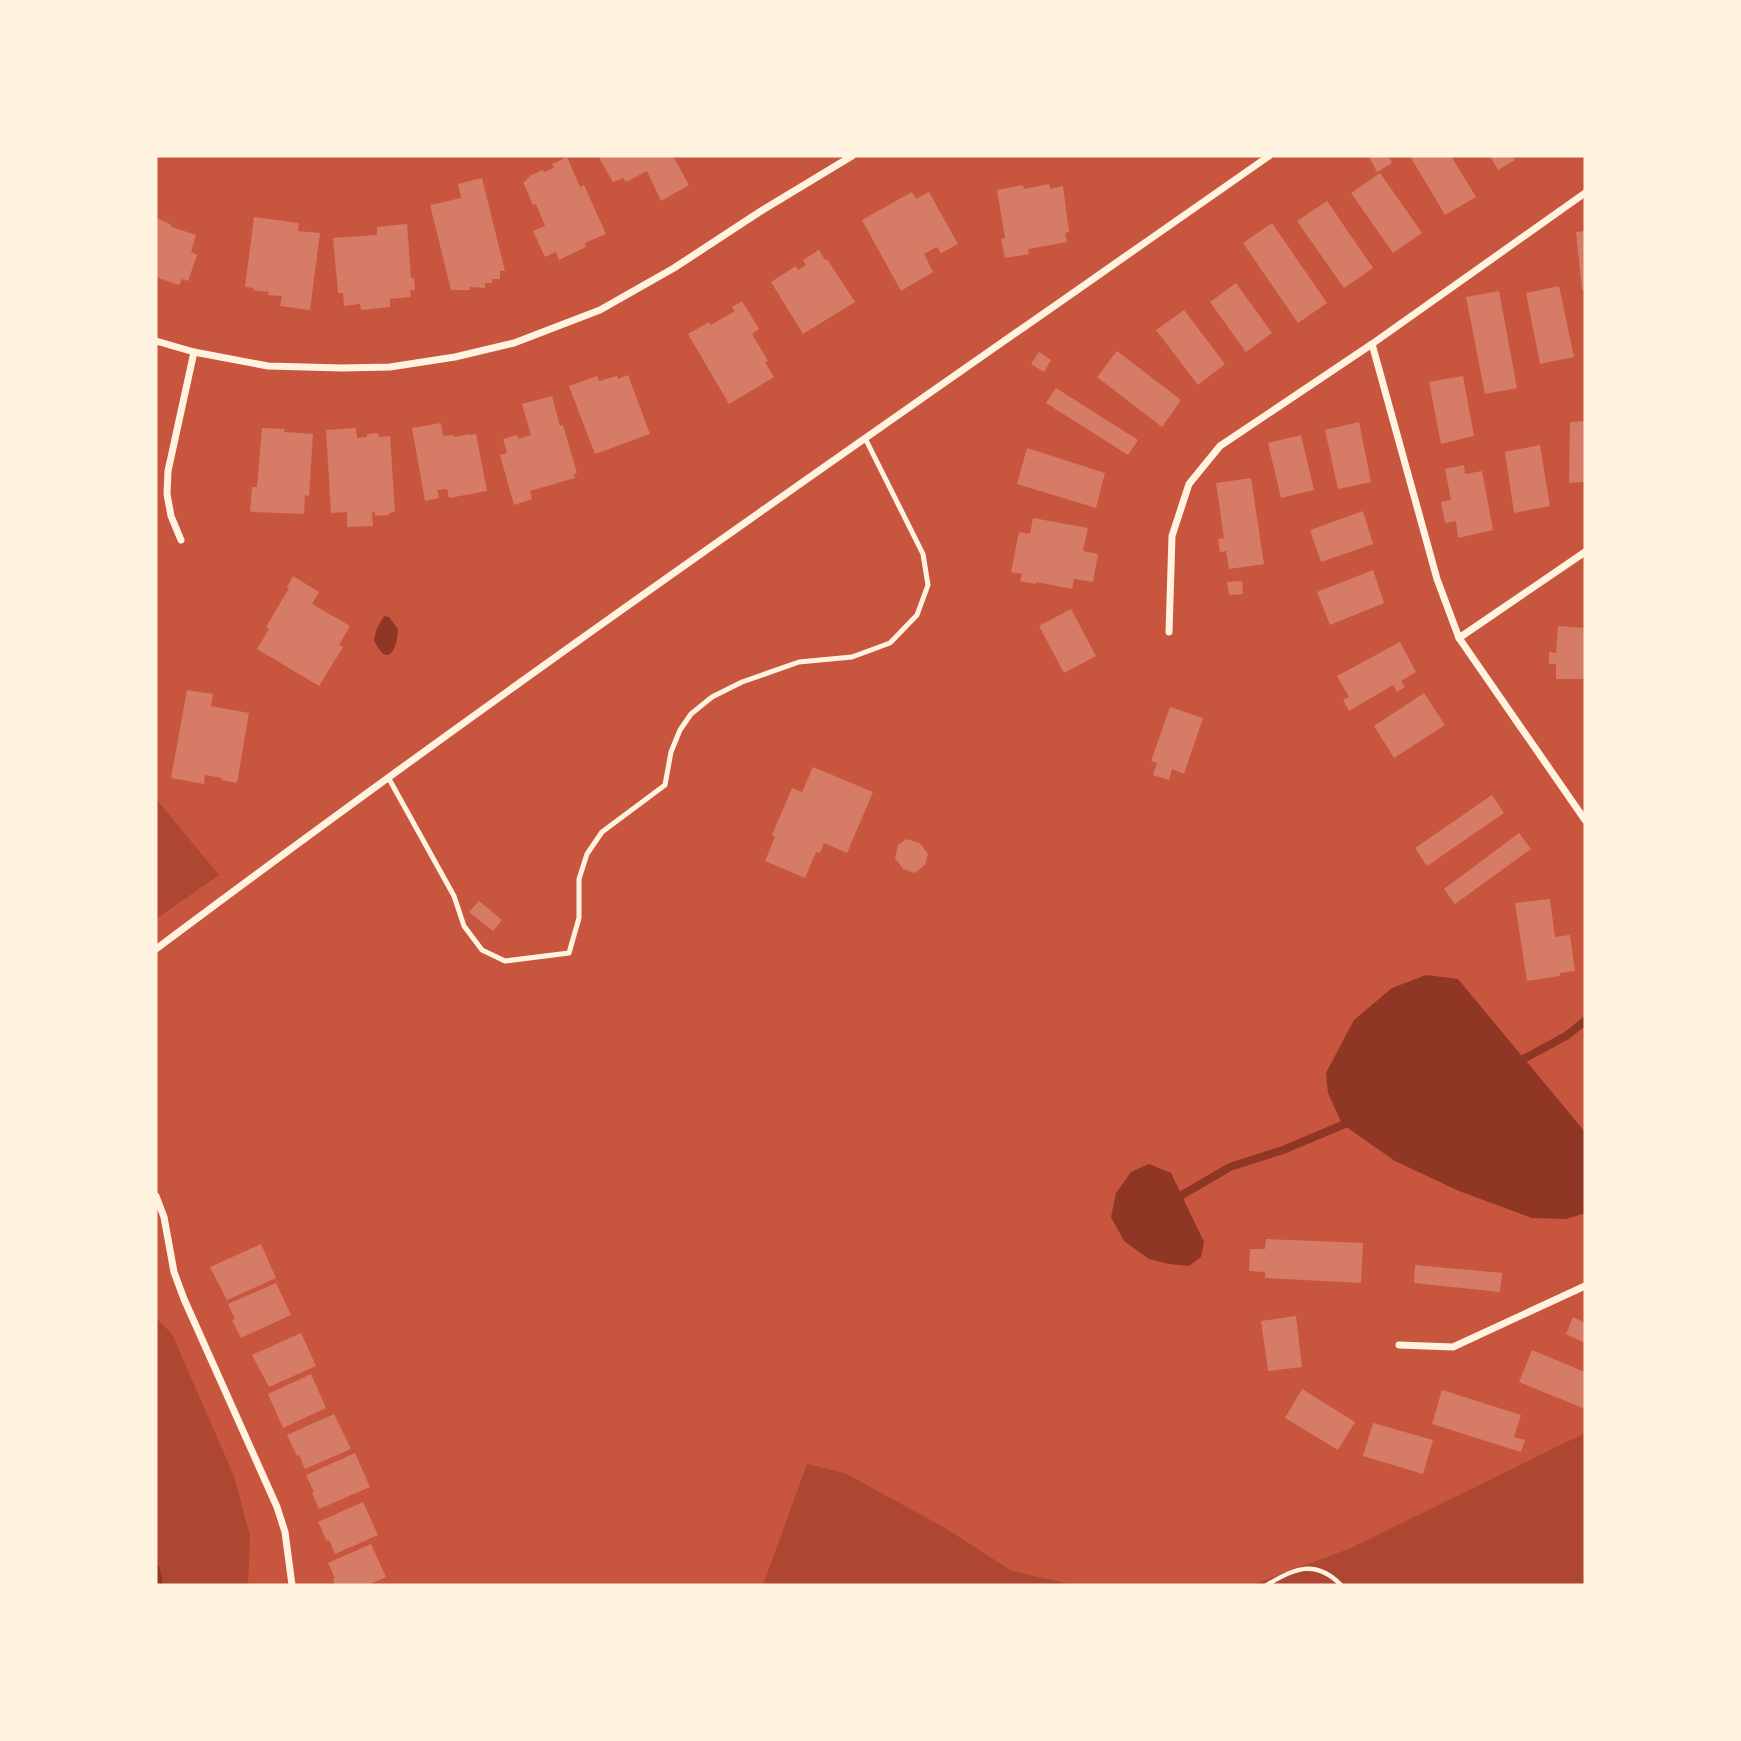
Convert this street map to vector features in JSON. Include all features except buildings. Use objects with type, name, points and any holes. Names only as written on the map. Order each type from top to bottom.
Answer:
[{"type":"street","points":[[156,341],[194,352],[268,366],[390,367],[455,358],[514,343],[600,310],[674,268],[852,156]]},
{"type":"street","points":[[156,949],[388,777],[865,438],[1269,156]]},
{"type":"street","points":[[1168,632],[1172,536],[1189,484],[1220,446],[1372,344],[1585,193]]},
{"type":"street","points":[[1372,344],[1437,579],[1459,639],[1585,820]]},
{"type":"street","points":[[181,540],[170,516],[168,471],[194,352]]},
{"type":"street","points":[[1459,639],[1585,552]]},
{"type":"street","points":[[156,1196],[164,1217],[174,1272],[184,1298],[277,1507],[285,1532],[292,1585]]},
{"type":"street","points":[[1399,1345],[1453,1347],[1585,1286]]},
{"type":"lane","points":[[388,777],[454,896],[464,926],[482,950],[505,961],[569,953],[579,918],[579,879],[587,854],[602,832],[665,785],[671,752],[680,730],[691,714],[712,697],[742,682],[799,662],[852,657],[890,643],[917,615],[928,585],[923,554],[865,438]]},
{"type":"path","points":[[1267,1585],[1285,1574],[1311,1568],[1342,1585]]},
{"type":"shaded area","points":[[384,616],[389,617],[398,629],[396,644],[391,654],[387,655],[383,654],[374,640]]},
{"type":"shaded area","points":[[156,799],[219,875],[156,919]]},
{"type":"shaded area","points":[[1426,975],[1458,979],[1585,1132],[1585,1213],[1566,1219],[1532,1218],[1459,1191],[1395,1161],[1342,1124],[1328,1093],[1326,1073],[1354,1020],[1392,988]]},
{"type":"shaded area","points":[[1149,1164],[1171,1173],[1204,1242],[1201,1257],[1189,1266],[1149,1259],[1124,1241],[1111,1217],[1116,1193],[1131,1172]]},
{"type":"shaded area","points":[[156,1318],[172,1334],[234,1476],[250,1536],[248,1585],[156,1585]]},
{"type":"shaded area","points":[[1585,1433],[1585,1585],[1252,1585],[1351,1548]]},
{"type":"shaded area","points":[[807,1464],[845,1473],[945,1528],[1012,1571],[1075,1585],[763,1585]]},
{"type":"waterway","points":[[1516,1063],[1566,1036],[1585,1021]]},
{"type":"waterway","points":[[1182,1195],[1230,1167],[1283,1150],[1352,1121]]},
{"type":"waterway","points":[[156,1569],[159,1585]]}]
